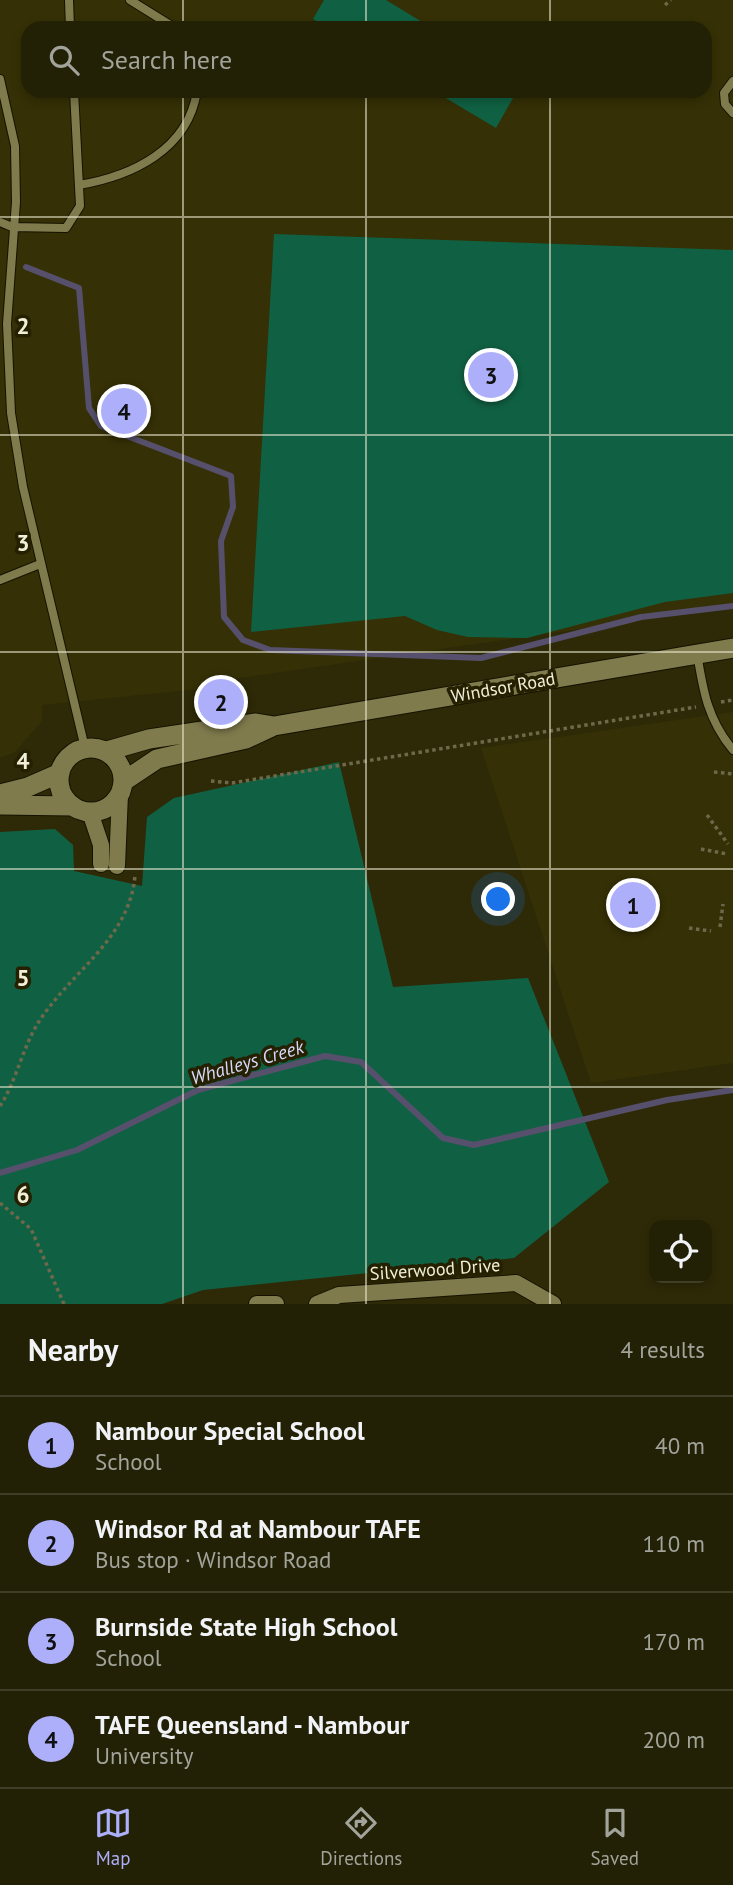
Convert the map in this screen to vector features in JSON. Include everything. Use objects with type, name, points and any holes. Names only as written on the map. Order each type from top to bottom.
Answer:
[{"type":"street","name":"Windsor Road","points":[[122,788],[157,759],[246,739],[274,726],[733,648]]},
{"type":"street","name":"Windsor Road","points":[[107,751],[149,739],[238,725],[256,723],[274,726]]},
{"type":"street","points":[[85,748],[107,751],[120,764],[122,788],[109,865],[81,809],[61,791],[60,773],[69,757],[85,748]]},
{"type":"street","points":[[0,794],[60,773]]},
{"type":"street","points":[[0,805],[81,809],[108,807],[122,788]]},
{"type":"street","name":"Silverwood Drive","points":[[317,1304],[339,1295],[516,1283],[553,1304]]},
{"type":"street","points":[[257,1304],[275,1304]]},
{"type":"lane","points":[[69,0],[70,21]]},
{"type":"lane","points":[[130,0],[164,21]]},
{"type":"lane","points":[[0,79],[15,146],[16,202],[3,324],[11,413],[40,564],[85,748]]},
{"type":"lane","points":[[733,80],[724,93],[725,104],[733,113]]},
{"type":"lane","points":[[0,222],[12,227],[66,228],[80,206],[74,98]]},
{"type":"lane","points":[[79,185],[133,170],[172,146],[194,110],[196,98]]},
{"type":"lane","points":[[0,580],[40,564]]},
{"type":"lane","points":[[697,653],[705,705],[720,735],[733,750]]},
{"type":"path","points":[[665,5],[671,0]]},
{"type":"path","points":[[211,780],[232,783],[733,700]]},
{"type":"path","points":[[714,772],[733,774]]},
{"type":"path","points":[[707,815],[728,844]]},
{"type":"path","points":[[701,849],[727,854]]},
{"type":"path","points":[[0,1106],[37,1025],[62,990],[101,950],[118,926],[135,876]]},
{"type":"path","points":[[720,927],[723,904]]},
{"type":"path","points":[[689,928],[711,931]]},
{"type":"path","points":[[0,1203],[31,1229],[64,1304]]},
{"type":"shaded area","points":[[0,0],[733,0],[733,607],[205,683],[198,689],[42,705],[42,721],[15,752],[0,758]]},
{"type":"shaded area","points":[[733,712],[733,1063],[591,1083],[481,748]]},
{"type":"green space","points":[[324,0],[386,0],[420,21],[316,21],[313,19]]},
{"type":"green space","points":[[446,98],[513,98],[496,128]]},
{"type":"green space","points":[[274,234],[733,250],[733,593],[665,602],[527,638],[468,637],[437,630],[405,616],[251,632]]},
{"type":"green space","points":[[339,762],[393,987],[528,978],[609,1182],[514,1258],[203,1290],[162,1304],[0,1304],[0,832],[55,829],[73,845],[74,871],[142,886],[147,817],[174,798]]},
{"type":"waterway","points":[[26,267],[79,288],[89,408],[101,426],[231,476],[233,507],[221,541],[224,617],[243,640],[270,650],[481,658],[641,617],[733,606]]},
{"type":"waterway","name":"Whalleys Creek","points":[[0,1173],[77,1150],[198,1090],[325,1056],[361,1062],[443,1138],[474,1145],[667,1100],[733,1090]]},
{"type":"place","name":"Burnside State High School","points":[[491,375]]},
{"type":"place","name":"TAFE Queensland - Nambour","points":[[124,411]]},
{"type":"place","name":"Windsor Rd at Nambour TAFE","points":[[221,702]]},
{"type":"place","name":"Nambour Special School","points":[[633,905]]}]
